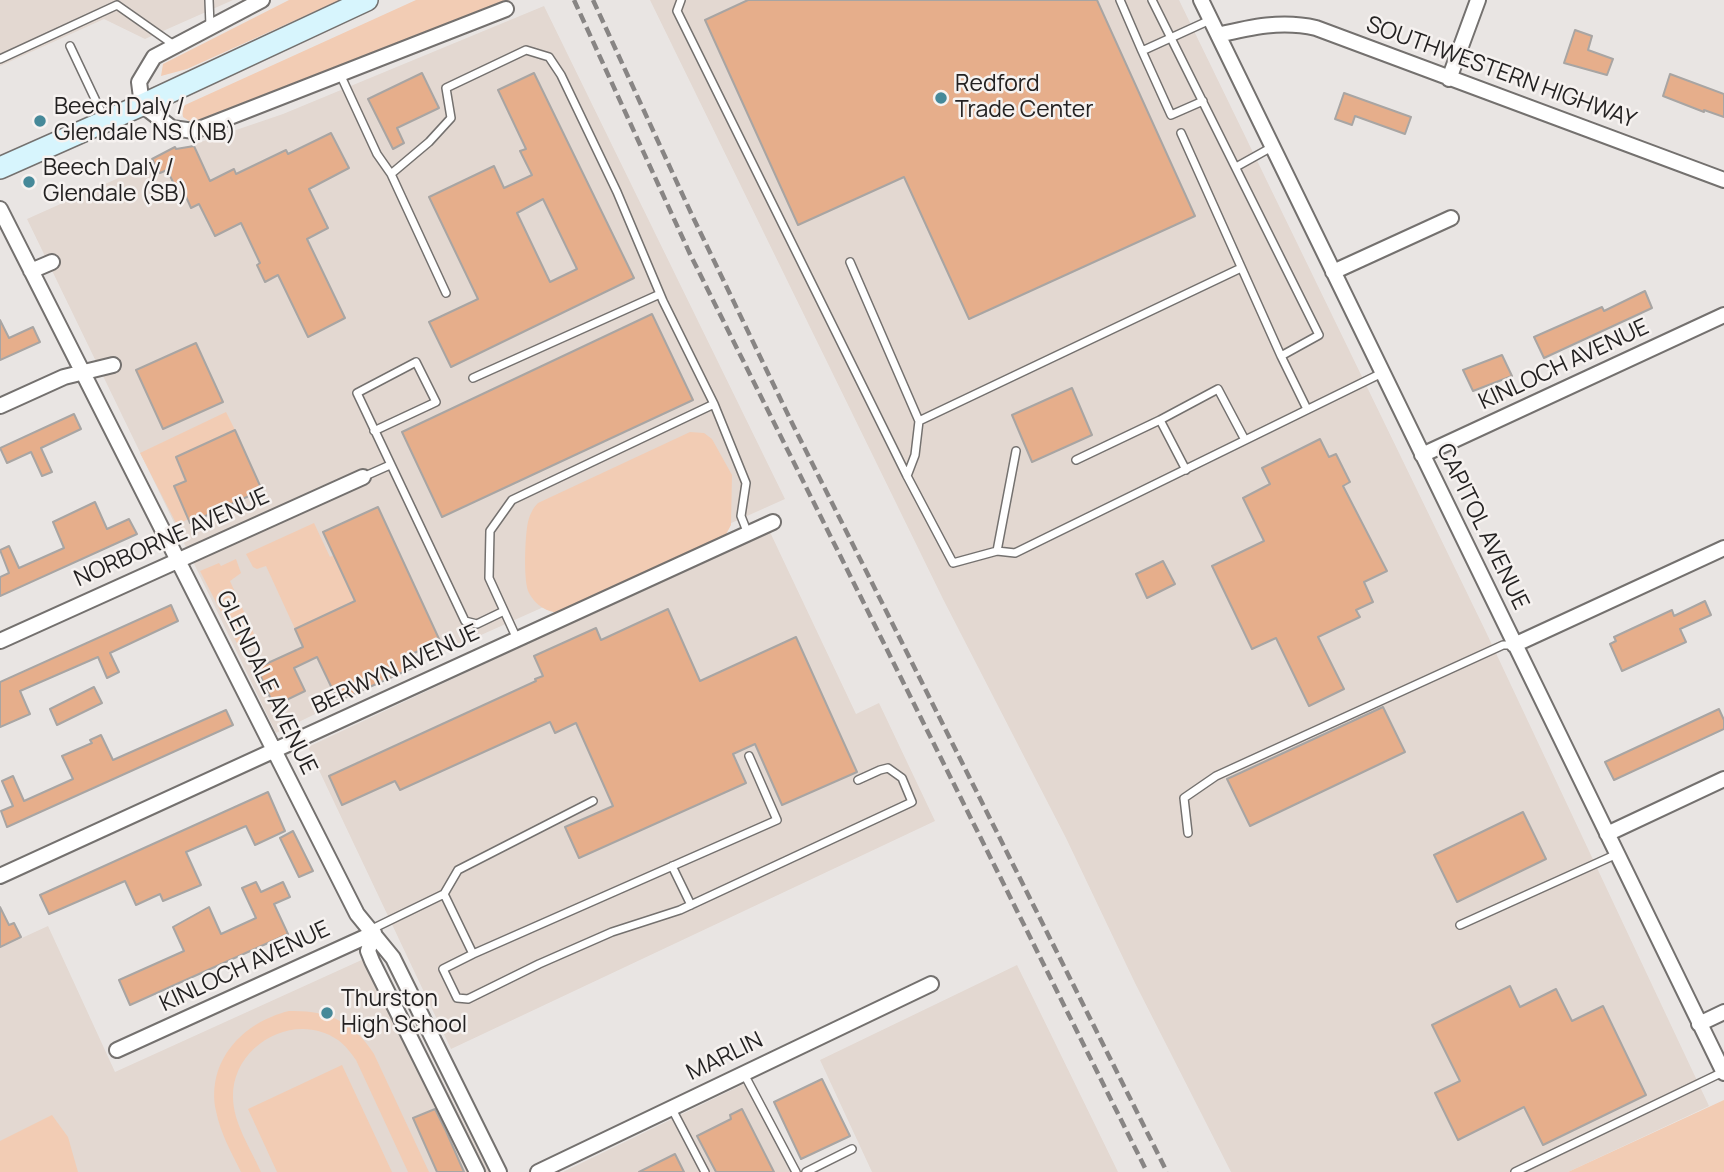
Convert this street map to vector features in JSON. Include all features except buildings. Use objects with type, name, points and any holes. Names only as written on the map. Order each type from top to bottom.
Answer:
[{"type":"main road","points":[[0,168],[142,106],[367,0]]},
{"type":"street","points":[[262,0],[154,57],[139,82],[142,106],[172,128],[194,131],[506,9]]},
{"type":"street","name":"CAPITOL AVENUE","points":[[1200,0],[1724,1073]]},
{"type":"street","points":[[1449,79],[1478,0]]},
{"type":"street","name":"SOUTHWESTERN HIGHWAY","points":[[1218,35],[1276,23],[1301,24],[1724,180]]},
{"type":"street","name":"GLENDALE AVENUE","points":[[0,209],[357,914],[393,958],[499,1172]]},
{"type":"street","points":[[1333,272],[1451,218]]},
{"type":"street","points":[[31,271],[52,262]]},
{"type":"street","name":"KINLOCH AVENUE","points":[[1422,455],[1724,315]]},
{"type":"street","points":[[0,406],[64,377],[113,365]]},
{"type":"street","name":"NORBORNE AVENUE","points":[[0,642],[363,477]]},
{"type":"street","name":"BERWYN AVENUE","points":[[0,876],[773,522]]},
{"type":"street","points":[[1514,645],[1724,548]]},
{"type":"street","points":[[1607,834],[1724,779]]},
{"type":"street","points":[[372,932],[368,951],[477,1172]]},
{"type":"street","name":"KINLOCH AVENUE","points":[[117,1050],[372,932]]},
{"type":"street","name":"MARLIN","points":[[538,1172],[931,984]]},
{"type":"street","points":[[1699,1024],[1724,1012]]},
{"type":"lane","points":[[209,0],[211,26]]},
{"type":"lane","points":[[681,0],[677,11],[906,476],[953,563],[997,551],[1015,553],[1382,373]]},
{"type":"lane","points":[[1119,0],[1171,115],[1203,101]]},
{"type":"lane","points":[[1152,0],[1319,335],[1282,356]]},
{"type":"lane","points":[[0,59],[117,5],[174,45]]},
{"type":"lane","points":[[1142,51],[1210,20]]},
{"type":"lane","points":[[69,46],[106,121]]},
{"type":"lane","points":[[391,174],[429,142],[451,118],[446,88],[526,50],[549,57],[561,75],[617,192],[660,294],[714,404],[746,483],[741,516],[748,534]]},
{"type":"lane","points":[[340,74],[377,154],[391,174],[446,293]]},
{"type":"lane","points":[[1181,133],[1307,409]]},
{"type":"lane","points":[[1236,167],[1272,147]]},
{"type":"lane","points":[[850,262],[919,421],[915,455],[906,476]]},
{"type":"lane","points":[[919,421],[1241,268]]},
{"type":"lane","points":[[474,378],[660,294]]},
{"type":"lane","points":[[374,431],[436,402],[416,362],[357,393],[374,431],[390,465],[466,621],[477,624],[504,611]]},
{"type":"lane","points":[[1076,460],[1218,390],[1245,440]]},
{"type":"lane","points":[[517,640],[489,578],[490,531],[512,500],[714,404]]},
{"type":"lane","points":[[1160,420],[1186,470]]},
{"type":"lane","points":[[997,551],[1016,451]]},
{"type":"lane","points":[[363,477],[390,465]]},
{"type":"lane","points":[[1188,833],[1184,798],[1216,776],[1503,645],[1514,645]]},
{"type":"lane","points":[[749,756],[777,820],[443,969],[457,998],[468,999],[539,964],[612,933],[691,905],[912,802],[902,778],[888,768],[858,780]]},
{"type":"lane","points":[[372,932],[444,894],[458,870],[593,800]]},
{"type":"lane","points":[[1460,925],[1617,854]]},
{"type":"lane","points":[[672,866],[691,905]]},
{"type":"lane","points":[[444,894],[473,954]]},
{"type":"lane","points":[[744,1073],[796,1172]]},
{"type":"lane","points":[[1515,1172],[1724,1073]]},
{"type":"lane","points":[[672,1108],[705,1172]]},
{"type":"lane","points":[[806,1172],[852,1149]]},
{"type":"shaded area","points":[[0,0],[233,0],[145,39],[104,19],[0,66]]},
{"type":"shaded area","points":[[289,0],[340,0],[187,69],[161,76],[163,64]]},
{"type":"shaded area","points":[[416,0],[510,0],[198,120],[191,122],[183,117],[182,109],[185,105]]},
{"type":"shaded area","points":[[650,0],[1179,0],[1486,632],[1709,1106],[1568,1172],[1231,1172],[1135,983],[1066,838],[943,599]]},
{"type":"shaded area","points":[[544,6],[785,499],[443,652],[276,733],[27,219],[192,145],[283,114]]},
{"type":"shaded area","points":[[226,412],[235,430],[176,457],[186,481],[174,486],[188,519],[177,525],[140,453]]},
{"type":"shaded area","points":[[690,432],[704,433],[712,439],[732,475],[731,525],[724,538],[560,613],[538,605],[529,593],[525,569],[528,522],[536,505]]},
{"type":"shaded area","points":[[314,523],[330,557],[334,555],[355,601],[295,629],[266,566],[257,569],[253,567],[246,554]]},
{"type":"shaded area","points":[[769,530],[856,714],[879,703],[935,821],[451,1049],[308,747]]},
{"type":"shaded area","points":[[236,559],[241,573],[230,581],[259,645],[242,653],[200,571]]},
{"type":"shaded area","name":"Thurston High School","points":[[48,926],[115,1072],[377,953],[489,1172],[0,1172],[0,948]]},
{"type":"shaded area","points":[[1017,965],[1118,1172],[872,1172],[820,1060]]},
{"type":"shaded area","points":[[289,1011],[327,1015],[348,1026],[366,1043],[374,1054],[429,1172],[408,1172],[356,1060],[348,1050],[338,1040],[321,1032],[303,1029],[286,1031],[254,1048],[235,1078],[233,1097],[236,1116],[261,1172],[241,1172],[226,1142],[216,1111],[214,1093],[217,1076],[223,1060],[243,1034],[272,1016]]},
{"type":"shaded area","points":[[342,1065],[392,1172],[277,1172],[248,1109]]},
{"type":"shaded area","points":[[746,1083],[790,1172],[563,1172]]},
{"type":"shaded area","points":[[1724,1100],[1724,1172],[1568,1172]]},
{"type":"shaded area","points":[[52,1115],[68,1137],[78,1172],[0,1172],[0,1141]]},
{"type":"railway","points":[[574,0],[690,254],[1147,1172]]},
{"type":"railway","points":[[593,0],[793,425],[1167,1172]]},
{"type":"place","name":"Redford Trade Center","points":[[941,98]]},
{"type":"place","name":"Beech Daly / Glendale NS (NB)","points":[[40,121]]},
{"type":"place","name":"Beech Daly / Glendale (SB)","points":[[29,182]]},
{"type":"place","name":"Thurston High School","points":[[327,1013]]}]
